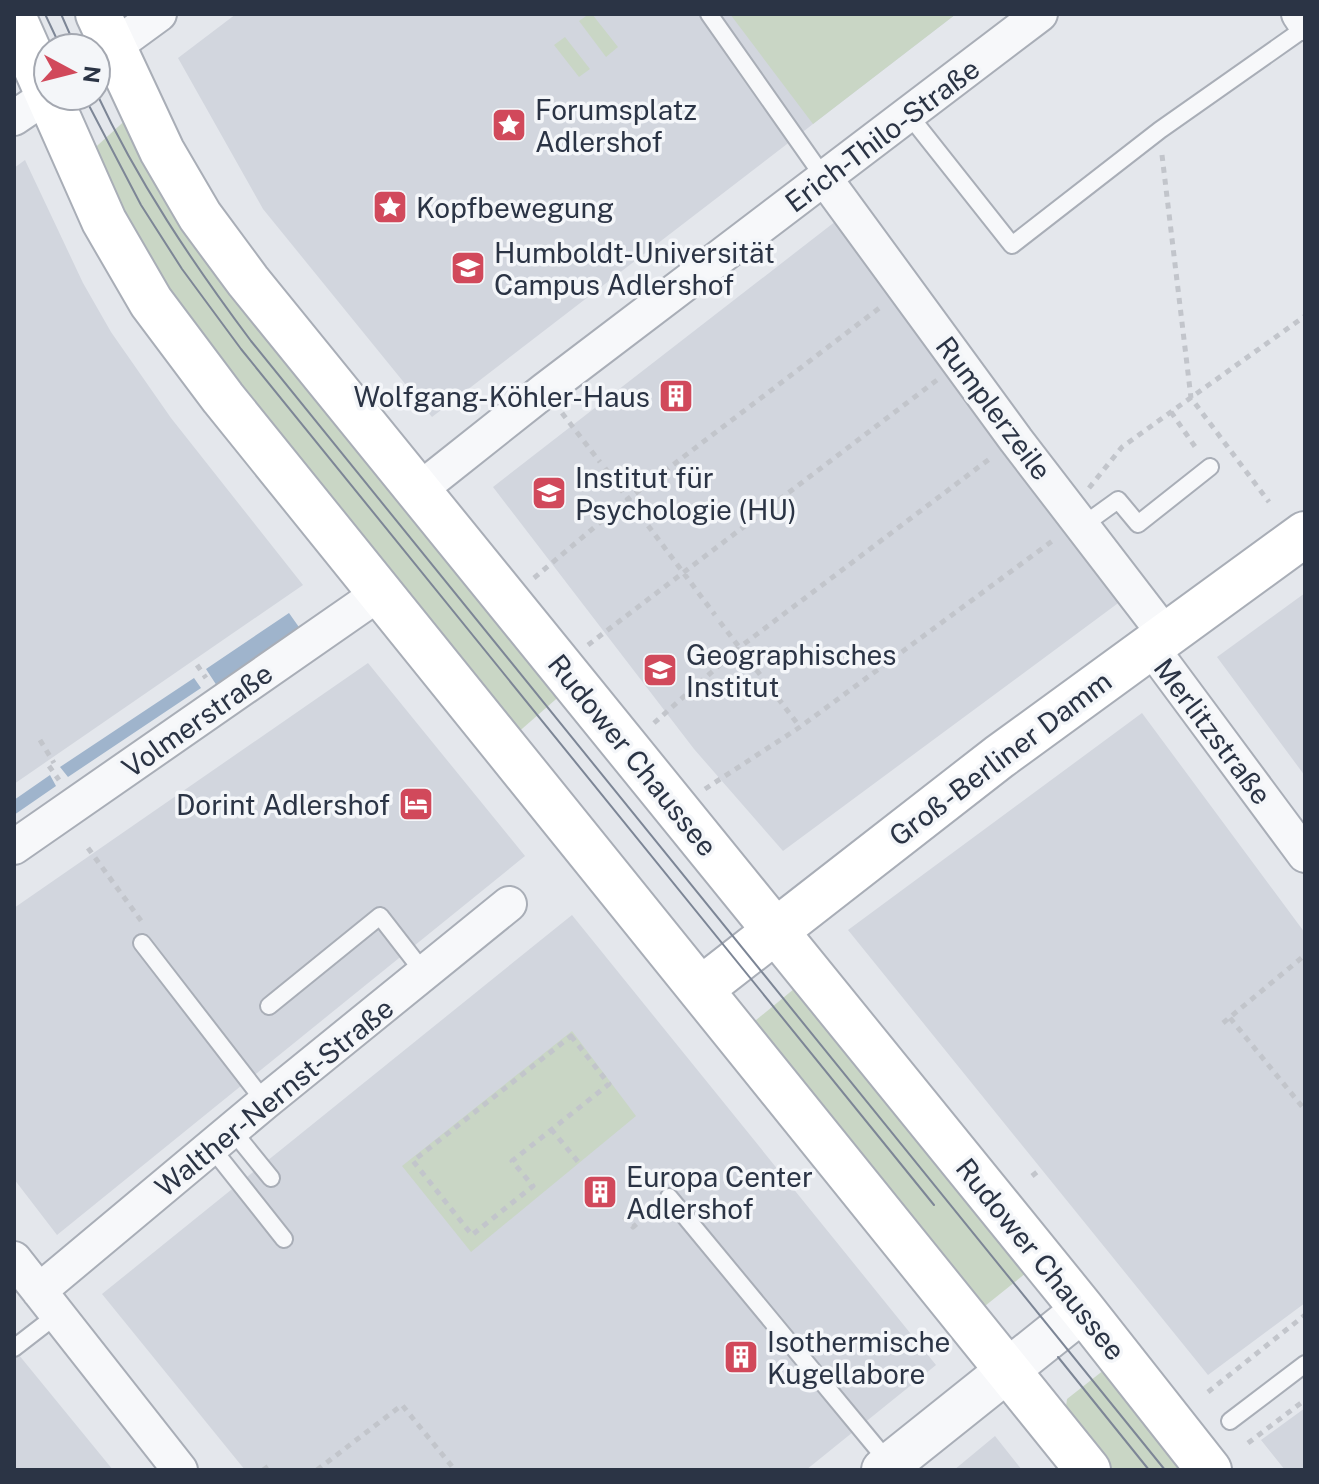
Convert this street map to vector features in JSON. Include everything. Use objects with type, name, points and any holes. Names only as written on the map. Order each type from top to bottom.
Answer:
[{"type":"main road","points":[[14,18],[32,59]]},
{"type":"main road","name":"Rudower Chaussee","points":[[112,58],[200,216],[308,357],[1083,1310],[1209,1470]]},
{"type":"main road","points":[[56,112],[104,221],[151,302],[223,398],[1088,1470]]},
{"type":"main road","name":"Groß-Berliner Damm","points":[[701,989],[999,757],[1305,534]]},
{"type":"street","points":[[112,37],[159,14]]},
{"type":"street","name":"Erich-Thilo-Straße","points":[[419,490],[545,390],[1040,14]]},
{"type":"street","points":[[1299,14],[1305,25]]},
{"type":"street","points":[[14,118],[32,106]]},
{"type":"street","name":"Rumplerzeile","points":[[825,179],[1076,519],[1157,640]]},
{"type":"street","name":"Volmerstraße","points":[[14,847],[381,592]]},
{"type":"street","name":"Merlitzstraße","points":[[1157,640],[1301,842]]},
{"type":"street","name":"Walther-Nernst-Straße","points":[[48,1302],[222,1138],[509,904]]},
{"type":"street","points":[[14,1259],[180,1470]]},
{"type":"street","points":[[887,1467],[1083,1310]]},
{"type":"lane","points":[[709,14],[825,179]]},
{"type":"lane","points":[[909,115],[1012,245],[1160,130],[1305,25]]},
{"type":"lane","points":[[1076,519],[1118,500],[1138,524],[1210,467]]},
{"type":"lane","points":[[269,1006],[380,916],[425,974]]},
{"type":"lane","points":[[142,943],[265,1102]]},
{"type":"lane","points":[[222,1138],[271,1178]]},
{"type":"lane","points":[[222,1138],[284,1239]]},
{"type":"lane","points":[[669,1197],[887,1467]]},
{"type":"lane","points":[[14,1348],[48,1302]]},
{"type":"lane","points":[[1230,1421],[1305,1364]]},
{"type":"path","points":[[1160,130],[1191,398],[1269,502]]},
{"type":"path","points":[[533,580],[628,499],[905,288]]},
{"type":"path","points":[[702,791],[800,727],[1076,519],[1088,489],[1122,447],[1305,316]]},
{"type":"path","points":[[586,646],[960,363]]},
{"type":"path","points":[[545,390],[600,462]]},
{"type":"path","points":[[1171,412],[1210,467]]},
{"type":"path","points":[[651,726],[740,647],[819,584],[1016,440]]},
{"type":"path","points":[[605,468],[715,615]]},
{"type":"path","points":[[720,622],[800,727]]},
{"type":"path","points":[[40,740],[54,763]]},
{"type":"path","points":[[88,848],[152,936],[142,943]]},
{"type":"path","points":[[1223,1023],[1305,955]]},
{"type":"path","points":[[1230,1018],[1305,1110]]},
{"type":"path","points":[[571,1036],[609,1084],[551,1129],[512,1161],[533,1186],[472,1235],[413,1161],[571,1036]]},
{"type":"path","points":[[551,1129],[580,1164]]},
{"type":"path","points":[[1032,1176],[1041,1169]]},
{"type":"path","points":[[624,1217],[633,1227],[669,1197]]},
{"type":"path","points":[[1208,1392],[1305,1315]]},
{"type":"path","points":[[1248,1443],[1305,1400]]},
{"type":"path","points":[[317,1470],[402,1405],[455,1470]]},
{"type":"path","points":[[263,1470],[269,1466],[272,1470]]},
{"type":"shaded area","name":"Humboldt-Universität Campus Adlershof","points":[[236,14],[956,14],[432,417],[263,209],[178,58]]},
{"type":"shaded area","points":[[25,160],[83,283],[111,332],[171,418],[303,585],[14,784],[14,168]]},
{"type":"shaded area","name":"Humboldt-Universität Campus Adlershof","points":[[836,221],[1125,598],[783,851],[694,749],[493,487]]},
{"type":"shaded area","points":[[1305,593],[1305,776],[1217,657]]},
{"type":"shaded area","points":[[368,663],[525,856],[57,1235],[14,1179],[14,908]]},
{"type":"shaded area","points":[[1142,713],[1305,933],[1305,1303],[1208,1375],[848,930]]},
{"type":"shaded area","points":[[572,915],[936,1365],[806,1470],[245,1470],[102,1294]]},
{"type":"shaded area","points":[[14,1349],[113,1470],[14,1470]]},
{"type":"shaded area","points":[[1305,1408],[1305,1470],[1285,1470],[1261,1440]]},
{"type":"shaded area","points":[[995,1436],[1022,1470],[954,1470]]},
{"type":"green space","points":[[589,14],[618,47],[606,57],[579,21]]},
{"type":"green space","points":[[730,14],[956,14],[813,124]]},
{"type":"green space","points":[[565,37],[590,69],[579,77],[554,45]]},
{"type":"green space","points":[[130,116],[563,693],[515,735],[147,268],[88,154]]},
{"type":"green space","points":[[800,984],[1031,1269],[980,1310],[750,1025]]},
{"type":"green space","points":[[572,1031],[636,1116],[471,1252],[402,1166]]},
{"type":"green space","points":[[1109,1366],[1193,1470],[1110,1470],[1065,1414],[1067,1399]]},
{"type":"water","points":[[289,613],[301,630],[217,686],[206,669]]},
{"type":"water","points":[[194,678],[201,688],[68,777],[60,767]]},
{"type":"water","points":[[50,775],[56,786],[14,815],[14,800]]},
{"type":"tram line","points":[[45,14],[53,32]]},
{"type":"tram line","points":[[61,14],[69,32]]},
{"type":"tram line","points":[[92,112],[141,205],[182,269],[241,349],[934,1205]]},
{"type":"tram line","points":[[106,112],[167,221],[251,341],[1165,1470]]},
{"type":"tram line","points":[[1058,1357],[1149,1470]]},
{"type":"place","name":"Forumsplatz Adlershof","points":[[509,125]]},
{"type":"place","name":"Kopfbewegung","points":[[390,207]]},
{"type":"place","name":"Humboldt-Universität Campus Adlershof","points":[[468,268]]},
{"type":"place","name":"Wolfgang-Köhler-Haus","points":[[676,396]]},
{"type":"place","name":"Institut für Psychologie (HU)","points":[[549,493]]},
{"type":"place","name":"Geographisches Institut","points":[[660,670]]},
{"type":"place","name":"Dorint Adlershof","points":[[416,804]]},
{"type":"place","name":"Europa Center Adlershof","points":[[600,1192]]},
{"type":"place","name":"Isothermische Kugellabore","points":[[741,1357]]}]
